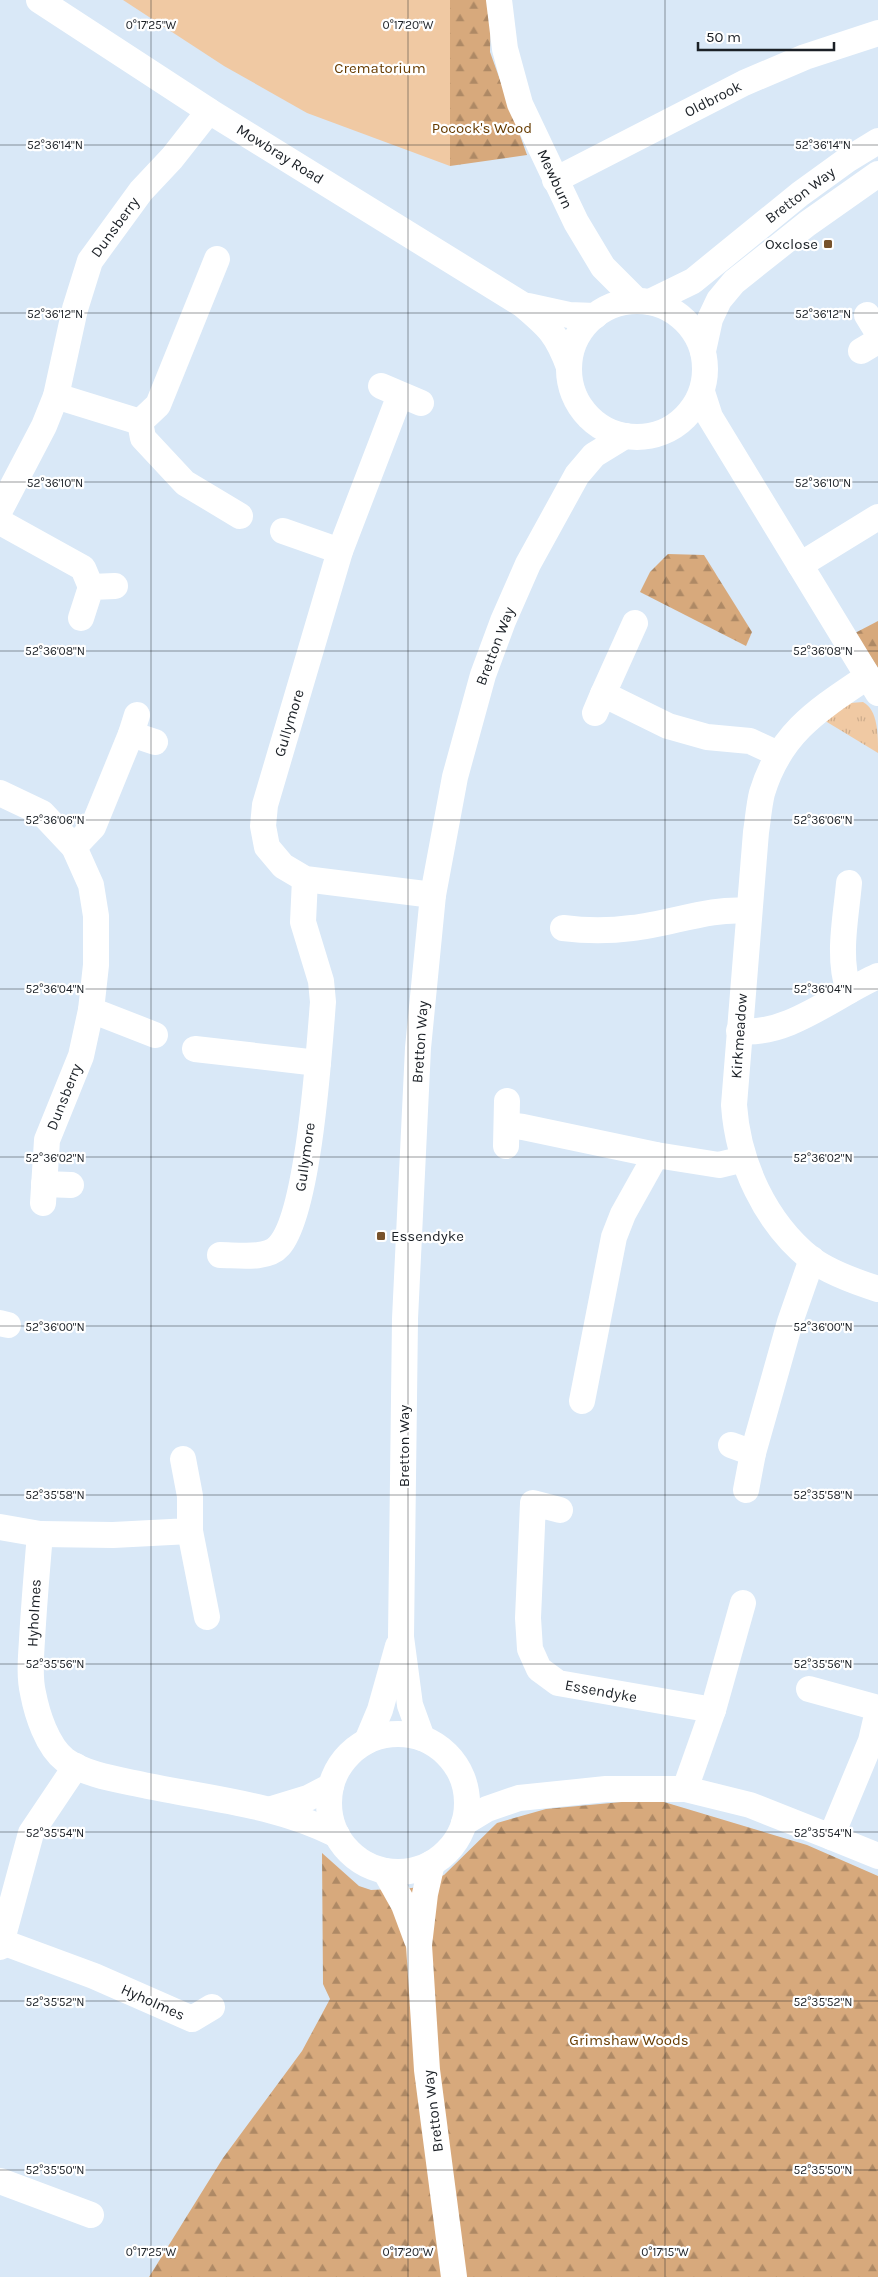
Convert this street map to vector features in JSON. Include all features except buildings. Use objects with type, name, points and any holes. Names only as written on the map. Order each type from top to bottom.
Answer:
[{"type":"street","name":"Mowbray Road","points":[[39,0],[209,111],[523,305],[550,328],[560,342],[569,367]]},
{"type":"street","name":"Mewburn","points":[[498,0],[505,49],[520,104],[555,180],[576,222],[603,267],[644,302]]},
{"type":"street","name":"Oldbrook","points":[[555,180],[744,83],[806,58],[878,33]]},
{"type":"street","name":"Dunsberry","points":[[0,510],[44,426],[56,396],[75,309],[90,261],[141,192],[172,158],[209,111]]},
{"type":"street","name":"Bretton Way","points":[[644,302],[693,281],[800,194],[847,160],[878,141]]},
{"type":"street","name":"Bretton Way","points":[[703,351],[713,313],[719,300],[734,282],[807,224],[878,174]]},
{"type":"street","points":[[140,422],[158,405],[217,259]]},
{"type":"street","name":"Mewburn","points":[[600,313],[603,267]]},
{"type":"street","points":[[644,302],[668,308],[683,319],[695,333],[703,351],[705,370],[702,392],[691,411],[674,426],[659,434],[642,437],[626,436],[606,429],[589,418],[577,401],[571,384],[569,367],[577,338],[600,313],[624,303],[644,302]]},
{"type":"street","name":"Mowbray Road","points":[[523,305],[561,314],[600,313]]},
{"type":"street","points":[[702,392],[708,412],[768,516],[873,685]]},
{"type":"street","name":"Gullymore","points":[[401,395],[340,550],[265,804],[263,826],[267,847],[282,866],[306,879],[433,895]]},
{"type":"street","points":[[56,396],[140,422]]},
{"type":"street","name":"Bretton Way","points":[[577,401],[584,437],[577,475]]},
{"type":"street","points":[[140,422],[143,438],[155,454],[185,483],[240,516]]},
{"type":"street","points":[[674,426],[700,428],[724,438]]},
{"type":"street","name":"Bretton Way","points":[[422,1738],[410,1705],[401,1637],[405,1310],[418,1048],[433,895],[455,777],[482,674],[528,564],[577,475],[594,454],[626,436]]},
{"type":"street","points":[[800,565],[878,517]]},
{"type":"street","points":[[0,522],[83,568],[103,587],[81,618]]},
{"type":"street","points":[[282,531],[340,550]]},
{"type":"street","points":[[635,623],[599,704],[708,737],[750,741],[778,754]]},
{"type":"street","name":"Kirkmeadow","points":[[873,685],[825,706],[796,730],[778,754],[762,794],[749,911],[734,1105],[736,1132],[744,1159],[764,1204],[788,1235],[812,1259],[857,1283],[878,1288]]},
{"type":"street","points":[[74,847],[93,827],[141,730]]},
{"type":"street","name":"Dunsberry","points":[[0,793],[42,813],[74,847],[91,885],[96,916],[96,965],[91,1010],[81,1056],[47,1140],[44,1194],[71,1185]]},
{"type":"street","name":"Gullymore","points":[[220,1255],[287,1256],[303,1180],[318,1063],[323,1002],[321,981],[303,922],[306,879]]},
{"type":"street","points":[[849,883],[843,956],[844,978],[849,991]]},
{"type":"street","points":[[575,936],[633,928],[720,912],[749,911]]},
{"type":"street","points":[[739,1032],[756,1033],[778,1028],[878,976]]},
{"type":"street","points":[[91,1010],[155,1035]]},
{"type":"street","points":[[195,1049],[247,1045],[318,1063]]},
{"type":"street","points":[[507,1124],[656,1155],[720,1164],[744,1159]]},
{"type":"street","points":[[582,1401],[578,1371],[614,1237],[623,1214],[656,1155]]},
{"type":"street","points":[[746,1490],[742,1449],[812,1259]]},
{"type":"street","points":[[183,1459],[190,1496],[190,1531],[208,1617]]},
{"type":"street","name":"Essendyke","points":[[560,1510],[524,1501],[530,1649],[539,1668],[558,1683],[713,1710]]},
{"type":"street","points":[[0,1527],[40,1534],[190,1531]]},
{"type":"street","name":"Hyholmes","points":[[40,1534],[31,1657],[32,1691],[42,1722],[53,1746],[64,1759],[76,1766],[120,1780],[272,1810],[311,1822],[337,1835]]},
{"type":"street","points":[[685,1788],[713,1710],[743,1603]]},
{"type":"street","name":"Bretton Way","points":[[368,1740],[380,1710],[401,1637]]},
{"type":"street","points":[[809,1689],[878,1709],[871,1740],[831,1836]]},
{"type":"street","points":[[394,1734],[422,1738],[440,1748],[454,1762],[463,1779],[467,1801],[464,1823],[457,1839],[446,1852],[432,1863],[417,1869],[401,1872],[385,1870],[366,1864],[354,1856],[337,1835],[331,1819],[329,1803],[331,1786],[342,1762],[351,1752],[368,1740],[394,1734]]},
{"type":"street","name":"Hyholmes","points":[[76,1766],[31,1834],[1,1944],[94,1976],[197,2021]]},
{"type":"street","points":[[463,1779],[490,1791],[519,1798]]},
{"type":"street","name":"Hyholmes","points":[[272,1810],[308,1798],[331,1786]]},
{"type":"street","points":[[464,1823],[487,1810],[519,1798],[606,1789],[685,1788],[750,1805],[878,1856]]},
{"type":"street","name":"Bretton Way","points":[[432,1863],[425,1894],[418,1945],[427,2070],[454,2277]]},
{"type":"street","name":"Bretton Way","points":[[385,1870],[404,1905],[418,1945]]},
{"type":"street","points":[[0,2180],[78,2203]]},
{"type":"green space","name":"Crematorium","points":[[123,0],[450,0],[450,166],[307,113],[224,66]]},
{"type":"green space","name":"Pocock's Wood","points":[[450,0],[491,0],[490,52],[527,155],[450,166]]},
{"type":"green space","points":[[668,554],[704,555],[752,632],[746,646],[640,592],[650,572]]},
{"type":"green space","points":[[878,621],[878,668],[855,633]]},
{"type":"green space","points":[[863,702],[872,711],[876,723],[878,753],[822,719],[850,703]]},
{"type":"green space","name":"Grimshaw Woods","points":[[654,1799],[807,1845],[878,1876],[878,2277],[149,2277],[223,2158],[302,2051],[330,1999],[323,1984],[322,1853],[359,1886],[371,1890],[412,1888],[444,1875],[497,1823],[546,1809]]},
{"type":"place","name":"Oxclose","points":[[828,244]]},
{"type":"place","name":"Essendyke","points":[[381,1236]]}]
